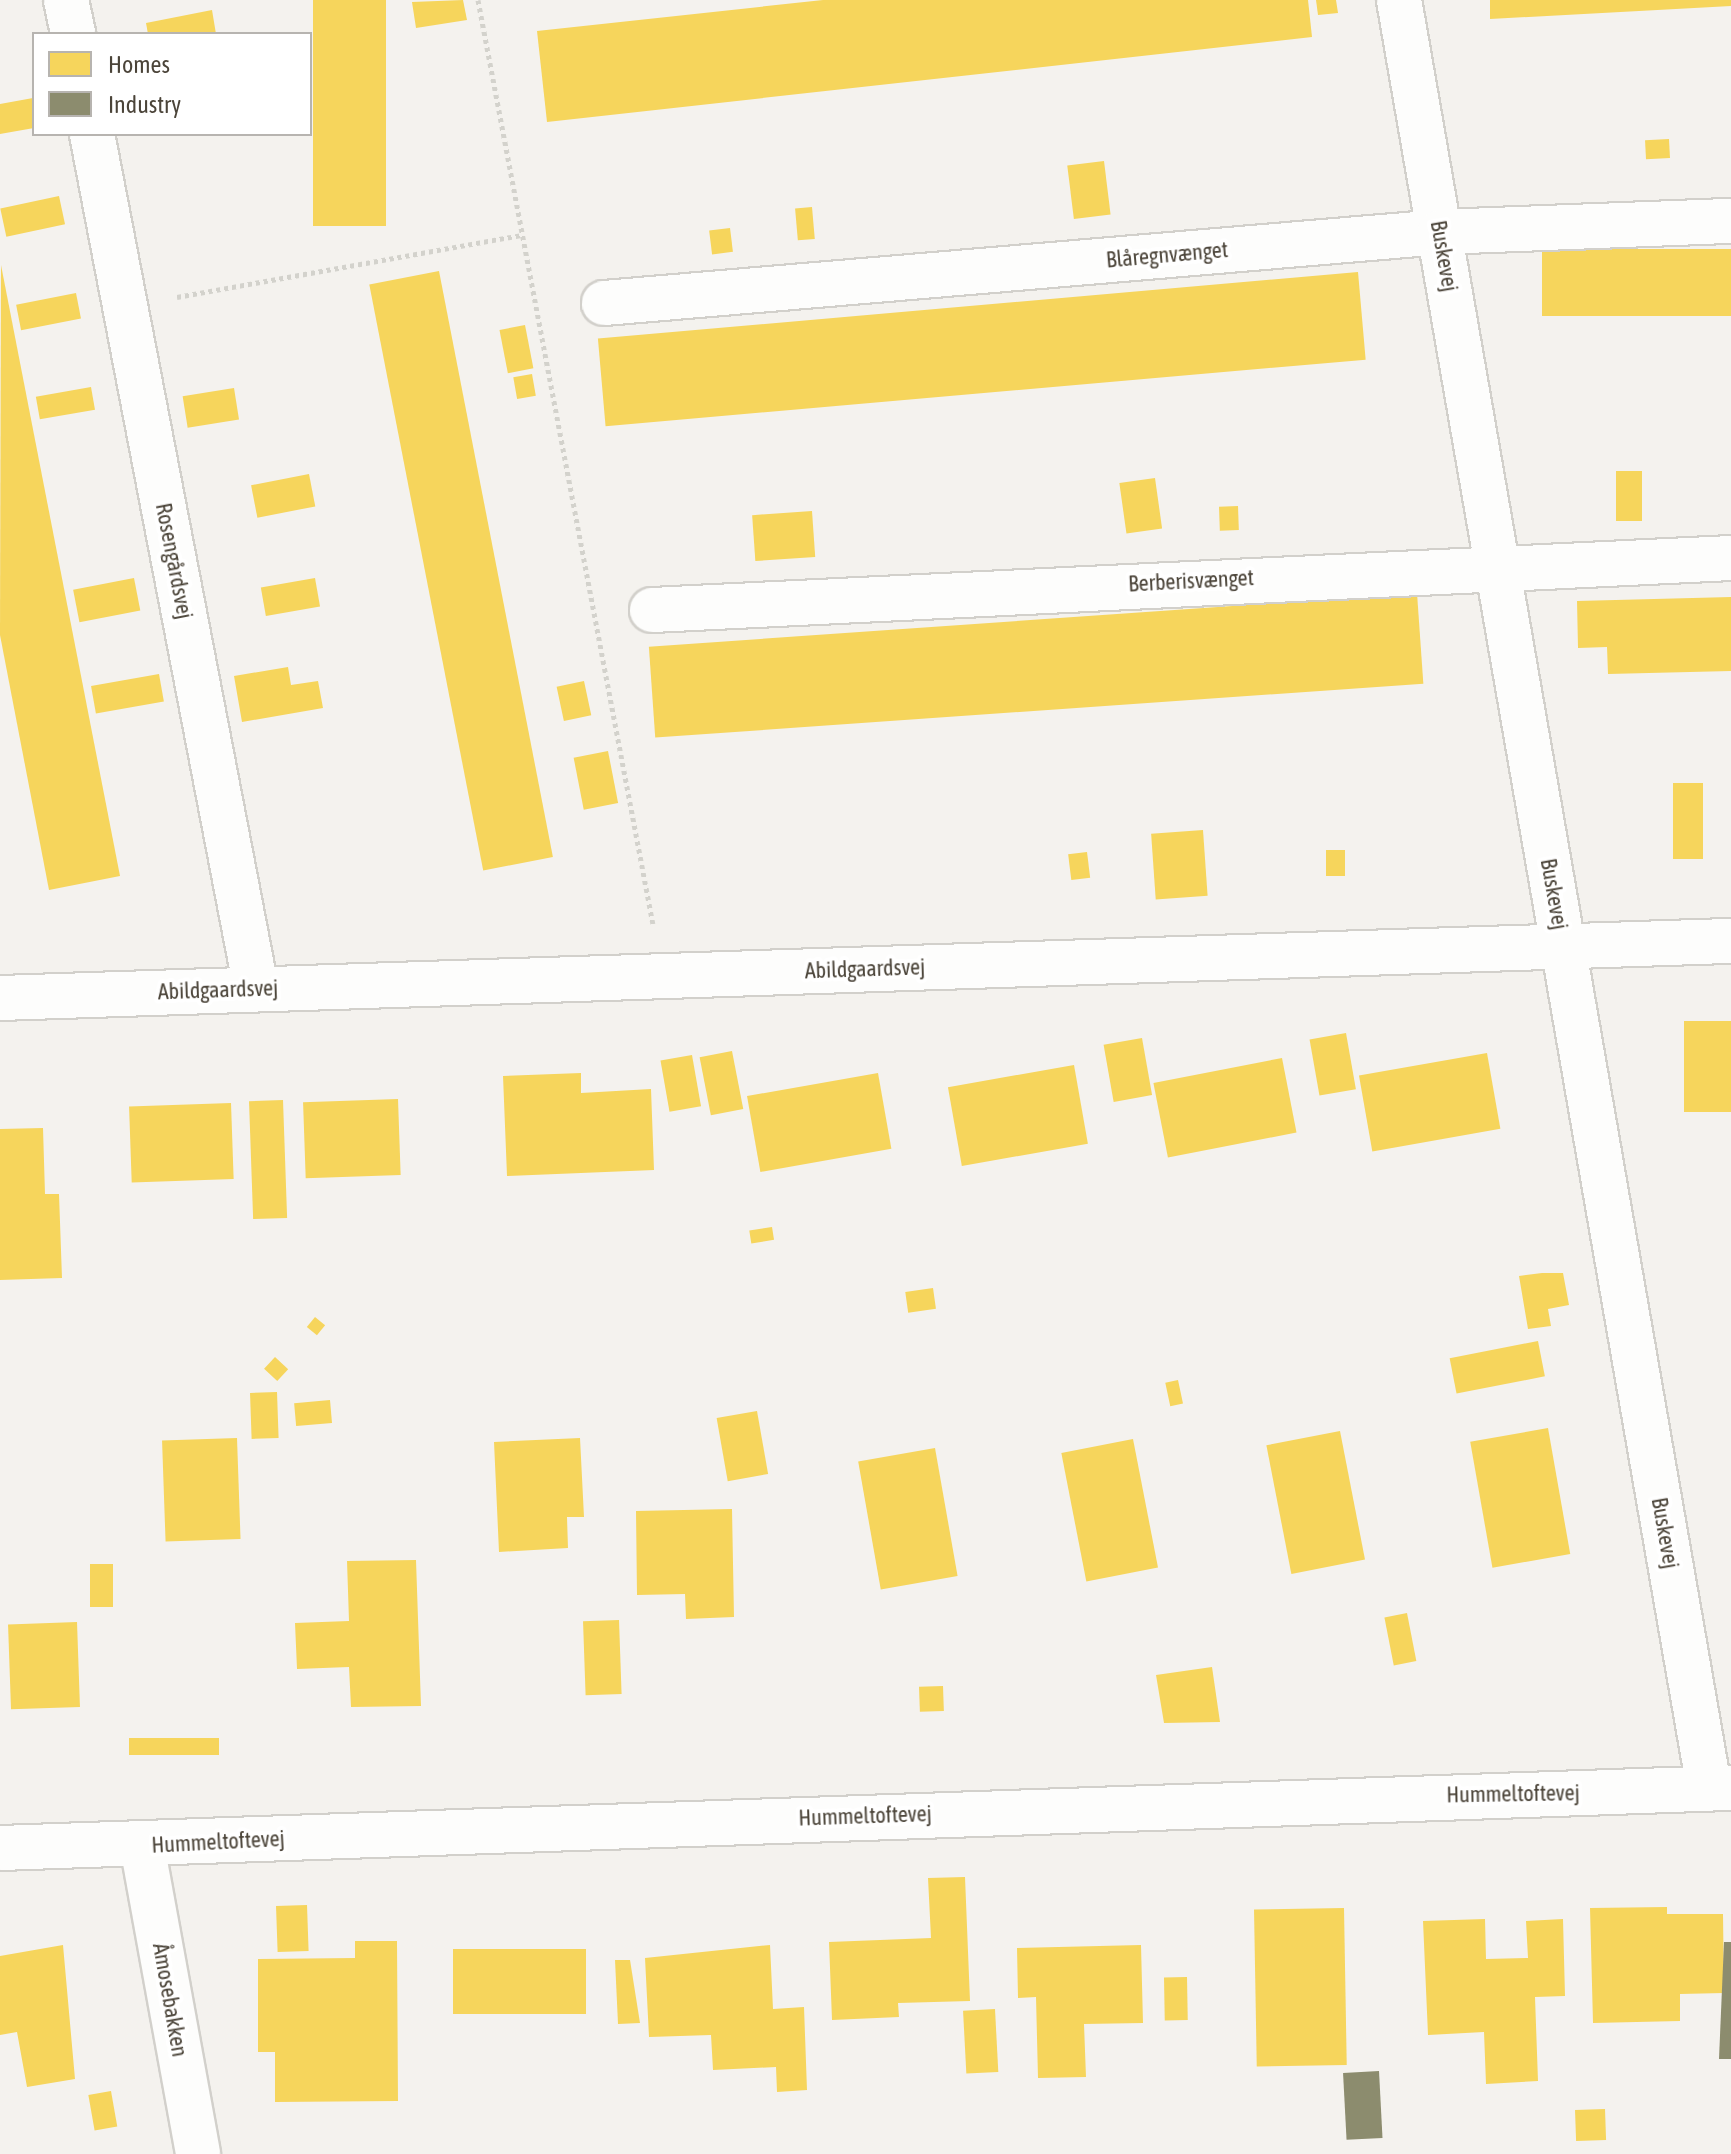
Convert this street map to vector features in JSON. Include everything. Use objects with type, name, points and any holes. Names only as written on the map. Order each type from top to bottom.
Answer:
[{"type":"street","points":[[66,0],[73,32]]},
{"type":"street","name":"Buskevej","points":[[1399,0],[1563,946],[1720,1788]]},
{"type":"street","name":"Rosengårdsvej","points":[[92,136],[256,988]]},
{"type":"street","name":"Blåregnvænget","points":[[604,303],[1440,232],[1731,221]]},
{"type":"street","name":"Berberisvænget","points":[[652,610],[1497,565],[1731,558]]},
{"type":"street","name":"Abildgaardsvej","points":[[0,998],[1731,941]]},
{"type":"street","name":"Hummeltoftevej","points":[[0,1848],[1720,1788]]},
{"type":"street","name":"Åmosebakken","points":[[142,1845],[198,2154]]},
{"type":"path","points":[[478,0],[663,976]]},
{"type":"path","points":[[125,306],[522,235]]},
{"type":"building: Homes","points":[[313,0],[386,0],[386,226],[313,226]]},
{"type":"building: Homes","points":[[463,0],[467,20],[416,28],[412,2]]},
{"type":"building: Homes","points":[[823,0],[1308,0],[1312,37],[547,122],[537,31]]},
{"type":"building: Homes","points":[[1316,0],[1336,0],[1338,13],[1318,15]]},
{"type":"building: Homes","points":[[1490,0],[1731,0],[1731,6],[1490,19]]},
{"type":"building: Homes","points":[[212,10],[216,32],[148,32],[146,23]]},
{"type":"building: Homes","points":[[32,98],[32,128],[0,134],[0,104]]},
{"type":"building: Homes","points":[[1669,139],[1670,158],[1646,159],[1645,140]]},
{"type":"building: Homes","points":[[1104,161],[1111,215],[1074,219],[1067,166]]},
{"type":"building: Homes","points":[[59,196],[65,224],[6,237],[0,208]]},
{"type":"building: Homes","points":[[812,207],[815,239],[798,240],[795,208]]},
{"type":"building: Homes","points":[[730,228],[733,252],[712,254],[709,231]]},
{"type":"building: Homes","points":[[1542,249],[1731,249],[1731,316],[1542,316]]},
{"type":"building: Homes","points":[[1,265],[120,876],[49,890],[0,635]]},
{"type":"building: Homes","points":[[439,271],[553,857],[483,871],[369,285]]},
{"type":"building: Homes","points":[[1358,272],[1366,360],[606,426],[598,338]]},
{"type":"building: Homes","points":[[76,293],[81,319],[21,330],[16,305]]},
{"type":"building: Homes","points":[[525,325],[533,368],[508,373],[499,330]]},
{"type":"building: Homes","points":[[532,374],[536,396],[517,399],[513,377]]},
{"type":"building: Homes","points":[[91,387],[95,410],[40,419],[36,397]]},
{"type":"building: Homes","points":[[234,388],[239,420],[188,428],[183,396]]},
{"type":"building: Homes","points":[[1616,471],[1642,471],[1642,521],[1616,521]]},
{"type":"building: Homes","points":[[309,474],[315,506],[257,518],[251,485]]},
{"type":"building: Homes","points":[[1155,478],[1162,529],[1126,534],[1119,483]]},
{"type":"building: Homes","points":[[1238,506],[1239,530],[1220,531],[1219,507]]},
{"type":"building: Homes","points":[[812,511],[815,557],[755,561],[752,515]]},
{"type":"building: Homes","points":[[134,578],[140,610],[79,622],[73,590]]},
{"type":"building: Homes","points":[[315,578],[320,607],[266,616],[261,588]]},
{"type":"building: Homes","points":[[1417,593],[1423,684],[655,737],[649,647]]},
{"type":"building: Homes","points":[[1731,597],[1731,671],[1608,674],[1607,647],[1578,648],[1577,601]]},
{"type":"building: Homes","points":[[288,667],[291,685],[318,681],[323,708],[242,722],[234,676]]},
{"type":"building: Homes","points":[[159,674],[164,702],[96,714],[91,686]]},
{"type":"building: Homes","points":[[584,681],[591,715],[564,721],[557,687]]},
{"type":"building: Homes","points":[[608,751],[618,803],[584,810],[574,758]]},
{"type":"building: Homes","points":[[1673,783],[1703,783],[1703,859],[1673,859]]},
{"type":"building: Homes","points":[[1203,830],[1208,896],[1156,899],[1151,834]]},
{"type":"building: Homes","points":[[1326,850],[1345,850],[1345,876],[1326,876]]},
{"type":"building: Homes","points":[[1087,852],[1090,878],[1071,880],[1068,854]]},
{"type":"building: Homes","points":[[1684,1021],[1731,1021],[1731,1112],[1684,1112]]},
{"type":"building: Homes","points":[[1346,1033],[1356,1089],[1319,1096],[1310,1039]]},
{"type":"building: Homes","points":[[1142,1038],[1152,1095],[1114,1102],[1104,1045]]},
{"type":"building: Homes","points":[[732,1051],[743,1109],[711,1115],[700,1057]]},
{"type":"building: Homes","points":[[1487,1053],[1500,1129],[1372,1151],[1359,1076]]},
{"type":"building: Homes","points":[[692,1055],[701,1106],[670,1112],[660,1061]]},
{"type":"building: Homes","points":[[1282,1058],[1297,1133],[1168,1158],[1153,1083]]},
{"type":"building: Homes","points":[[1074,1065],[1088,1144],[962,1166],[948,1087]]},
{"type":"building: Homes","points":[[581,1073],[581,1093],[651,1089],[654,1170],[507,1176],[503,1076]]},
{"type":"building: Homes","points":[[878,1073],[891,1149],[760,1172],[747,1096]]},
{"type":"building: Homes","points":[[398,1099],[401,1175],[306,1178],[303,1102]]},
{"type":"building: Homes","points":[[283,1100],[287,1218],[253,1219],[249,1101]]},
{"type":"building: Homes","points":[[231,1103],[234,1179],[132,1183],[129,1107]]},
{"type":"building: Homes","points":[[43,1128],[45,1194],[59,1194],[62,1278],[0,1280],[0,1129]]},
{"type":"building: Homes","points":[[772,1227],[774,1240],[751,1243],[749,1231]]},
{"type":"building: Homes","points":[[1563,1273],[1569,1305],[1548,1309],[1551,1326],[1528,1329],[1519,1276]]},
{"type":"building: Homes","points":[[933,1288],[936,1309],[908,1313],[905,1292]]},
{"type":"building: Homes","points":[[315,1317],[325,1325],[317,1335],[307,1327]]},
{"type":"building: Homes","points":[[1538,1341],[1545,1376],[1457,1394],[1450,1358]]},
{"type":"building: Homes","points":[[275,1357],[288,1369],[277,1381],[264,1369]]},
{"type":"building: Homes","points":[[1178,1380],[1183,1403],[1170,1406],[1165,1383]]},
{"type":"building: Homes","points":[[277,1392],[279,1438],[252,1439],[250,1393]]},
{"type":"building: Homes","points":[[330,1400],[332,1423],[296,1426],[294,1403]]},
{"type":"building: Homes","points":[[757,1411],[768,1474],[728,1481],[717,1418]]},
{"type":"building: Homes","points":[[1548,1428],[1570,1554],[1492,1568],[1470,1442]]},
{"type":"building: Homes","points":[[1340,1431],[1365,1560],[1291,1574],[1266,1445]]},
{"type":"building: Homes","points":[[237,1438],[241,1539],[166,1542],[162,1441]]},
{"type":"building: Homes","points":[[580,1438],[584,1517],[567,1517],[568,1548],[499,1552],[494,1442]]},
{"type":"building: Homes","points":[[1133,1439],[1158,1568],[1086,1582],[1061,1453]]},
{"type":"building: Homes","points":[[935,1448],[958,1576],[881,1590],[858,1462]]},
{"type":"building: Homes","points":[[732,1509],[734,1617],[686,1619],[685,1594],[637,1595],[636,1511]]},
{"type":"building: Homes","points":[[416,1560],[421,1706],[351,1707],[349,1667],[297,1669],[295,1623],[349,1621],[347,1561]]},
{"type":"building: Homes","points":[[90,1564],[113,1564],[113,1607],[90,1607]]},
{"type":"building: Homes","points":[[1407,1613],[1416,1661],[1394,1665],[1384,1617]]},
{"type":"building: Homes","points":[[619,1620],[622,1694],[586,1695],[583,1621]]},
{"type":"building: Homes","points":[[77,1622],[80,1707],[11,1709],[8,1624]]},
{"type":"building: Homes","points":[[1212,1667],[1220,1722],[1164,1723],[1156,1675]]},
{"type":"building: Homes","points":[[943,1686],[944,1711],[920,1712],[919,1687]]},
{"type":"building: Homes","points":[[129,1738],[219,1738],[219,1755],[129,1755]]},
{"type":"building: Homes","points":[[965,1877],[970,2001],[898,2003],[899,2017],[832,2020],[829,1942],[931,1938],[928,1878]]},
{"type":"building: Homes","points":[[307,1905],[309,1951],[278,1952],[276,1906]]},
{"type":"building: Homes","points":[[1667,1907],[1667,1914],[1723,1914],[1724,1993],[1680,1994],[1680,2021],[1593,2023],[1590,1908]]},
{"type":"building: Homes","points":[[1344,1908],[1347,2065],[1257,2067],[1254,1910]]},
{"type":"building: Homes","points":[[1485,1919],[1486,1959],[1528,1958],[1526,1921],[1563,1919],[1565,1996],[1535,1997],[1538,2081],[1486,2084],[1484,2032],[1428,2035],[1423,1921]]},
{"type":"building: Homes","points":[[355,1941],[397,1941],[398,2101],[275,2102],[275,2052],[258,2052],[258,1959],[355,1958]]},
{"type":"building: Homes","points":[[63,1945],[75,2079],[27,2087],[17,2032],[0,2035],[0,1956]]},
{"type":"building: Homes","points":[[770,1945],[773,2009],[804,2007],[807,2090],[777,2092],[776,2067],[713,2070],[711,2035],[649,2037],[645,1958]]},
{"type":"building: Homes","points":[[1141,1945],[1143,2023],[1084,2024],[1086,2077],[1038,2078],[1036,1997],[1018,1998],[1017,1948]]},
{"type":"building: Homes","points":[[453,1949],[586,1949],[586,2014],[453,2014]]},
{"type":"building: Homes","points":[[615,1960],[630,1960],[640,2023],[618,2024]]},
{"type":"building: Homes","points":[[1164,1977],[1187,1977],[1188,2020],[1165,2020]]},
{"type":"building: Homes","points":[[995,2009],[998,2072],[966,2074],[963,2011]]},
{"type":"building: Homes","points":[[111,2091],[117,2126],[95,2130],[88,2095]]},
{"type":"building: Homes","points":[[1605,2109],[1606,2140],[1576,2141],[1575,2110]]},
{"type":"building: Industry","points":[[1724,1942],[1731,1942],[1731,2059],[1719,2059]]},
{"type":"building: Industry","points":[[1379,2071],[1383,2138],[1347,2140],[1343,2073]]}]
